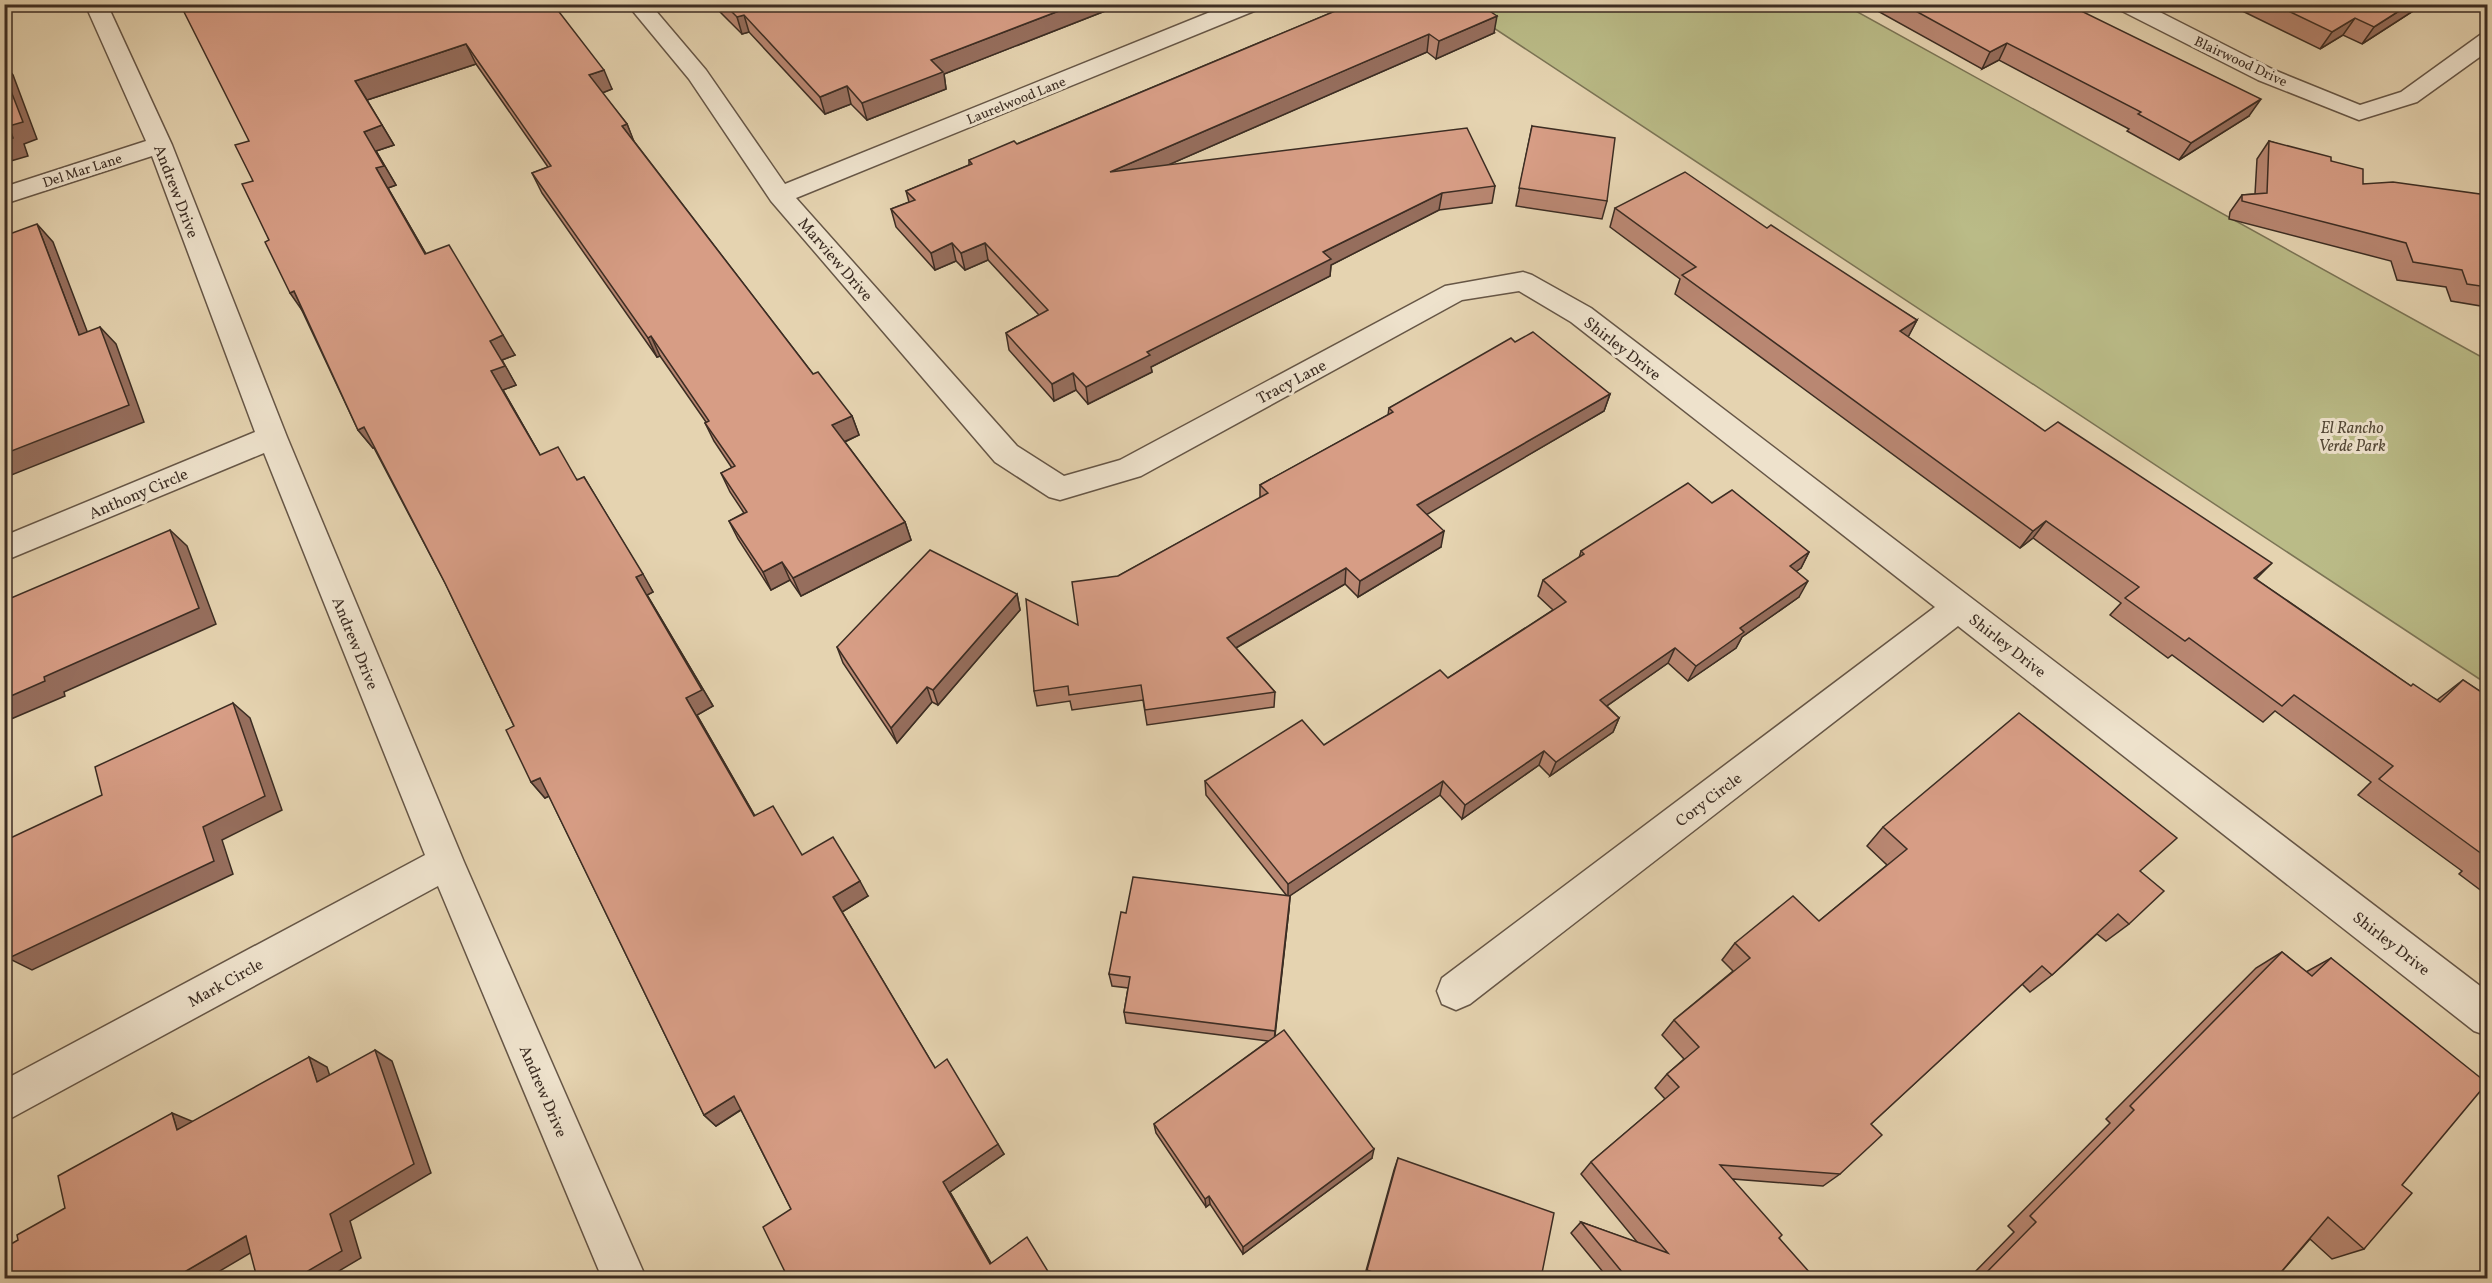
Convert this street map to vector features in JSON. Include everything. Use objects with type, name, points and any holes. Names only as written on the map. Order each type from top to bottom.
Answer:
[{"type":"street","name":"Andrew Drive","points":[[96,4],[160,145],[272,438],[446,862],[624,1278]]},
{"type":"street","name":"Marview Drive","points":[[638,4],[698,75],[748,152],[780,195],[1006,454],[1060,489]]},
{"type":"street","name":"Laurelwood Lane","points":[[780,195],[1251,4]]},
{"type":"street","name":"Blairwood Drive","points":[[2126,4],[2266,75],[2359,113],[2409,97],[2487,40]]},
{"type":"street","name":"Del Mar Lane","points":[[4,196],[160,145]]},
{"type":"street","name":"Tracy Lane","points":[[1060,489],[1130,468],[1455,292],[1523,281]]},
{"type":"street","name":"Shirley Drive","points":[[1523,281],[1581,315],[2487,1017]]},
{"type":"street","name":"Anthony Circle","points":[[4,549],[272,438]]},
{"type":"street","name":"Cory Circle","points":[[1456,991],[1959,607]]},
{"type":"street","name":"Mark Circle","points":[[4,1102],[446,862]]},
{"type":"green space","name":"El Rancho Verde Park","points":[[1459,5],[1845,5],[2487,360],[2487,684]]},
{"type":"building","points":[[180,4],[553,4],[604,70],[589,75],[627,124],[622,126],[813,374],[818,372],[852,416],[832,425],[905,522],[793,578],[782,562],[763,572],[729,521],[747,512],[721,473],[735,466],[705,423],[709,421],[651,336],[648,338],[532,173],[551,166],[466,44],[355,81],[382,125],[364,132],[384,166],[376,168],[425,254],[449,245],[503,335],[490,341],[505,366],[491,371],[540,455],[558,447],[577,480],[584,477],[643,574],[636,577],[702,690],[686,698],[754,816],[773,806],[802,855],[833,837],[860,881],[833,897],[935,1068],[947,1059],[998,1144],[943,1182],[990,1264],[1027,1237],[1052,1278],[788,1278],[763,1227],[791,1209],[734,1096],[704,1115],[540,778],[531,782],[506,730],[514,726],[445,583],[364,427],[358,430],[294,291],[290,293],[265,242],[269,240],[242,184],[253,181],[235,145],[249,141]]},
{"type":"building","points":[[724,4],[1077,4],[931,60],[943,72],[862,103],[847,86],[820,97],[744,15],[737,17]]},
{"type":"building","points":[[1352,4],[1479,4],[1497,16],[1439,41],[1429,34],[1110,172],[1467,128],[1495,186],[1442,193],[1323,252],[1331,259],[1147,352],[1150,355],[1086,387],[1073,373],[1052,384],[1006,333],[1048,310],[985,243],[961,253],[952,243],[931,253],[891,209],[915,200],[906,191],[972,164],[969,160],[1014,141],[1017,144]]},
{"type":"building","points":[[1903,4],[2067,4],[2261,99],[2191,143],[2138,114],[2141,112],[2007,43],[1990,52]]},
{"type":"building","points":[[2274,4],[2410,4],[2374,27],[2355,18],[2332,32]]},
{"type":"building","points":[[4,73],[23,122],[9,126],[13,138],[4,141]]},
{"type":"building","points":[[1532,126],[1615,138],[1607,201],[1519,188]]},
{"type":"building","points":[[2269,141],[2331,157],[2331,161],[2363,169],[2363,184],[2393,182],[2487,195],[2487,287],[2467,284],[2462,270],[2413,262],[2406,243],[2242,201],[2242,195],[2267,193]]},
{"type":"building","points":[[1685,172],[1767,228],[1771,225],[1917,320],[1900,331],[2045,431],[2058,422],[2272,563],[2254,578],[2411,686],[2413,684],[2440,702],[2463,680],[2487,696],[2487,863],[2483,860],[2486,857],[2379,779],[2393,766],[2294,695],[2282,706],[2189,638],[2185,641],[2125,598],[2139,587],[2046,521],[2033,531],[1682,275],[1696,267],[1615,208]]},
{"type":"building","points":[[37,224],[79,335],[100,327],[129,405],[4,454],[4,236]]},
{"type":"building","points":[[1533,332],[1610,394],[1417,505],[1444,531],[1360,581],[1346,568],[1227,638],[1275,692],[1145,710],[1141,685],[1069,695],[1068,686],[1034,691],[1026,599],[1078,625],[1072,582],[1118,576],[1268,493],[1260,485],[1393,412],[1389,408],[1511,338],[1515,342]]},
{"type":"building","points":[[1688,483],[1712,503],[1732,490],[1809,552],[1790,566],[1808,581],[1740,628],[1744,632],[1696,666],[1675,648],[1600,700],[1619,718],[1556,762],[1544,751],[1465,805],[1443,781],[1288,884],[1205,781],[1302,720],[1324,745],[1440,670],[1448,678],[1566,602],[1543,580],[1584,554],[1581,551]]},
{"type":"building","points":[[170,530],[199,608],[44,677],[45,681],[4,699],[4,601]]},
{"type":"building","points":[[930,550],[1017,594],[933,690],[927,687],[891,728],[837,647]]},
{"type":"building","points":[[233,703],[265,796],[203,827],[214,861],[9,958],[4,938],[4,841],[102,795],[95,767]]},
{"type":"building","points":[[2019,713],[2177,838],[2140,871],[2164,891],[2129,924],[2118,914],[2052,975],[2042,966],[1871,1124],[1882,1135],[1840,1174],[1720,1165],[1782,1235],[1779,1238],[1811,1274],[1806,1278],[1627,1278],[1581,1222],[1668,1253],[1591,1162],[1679,1087],[1667,1074],[1699,1047],[1674,1020],[1750,958],[1735,943],[1793,896],[1819,921],[1907,849],[1883,827]]},
{"type":"building","points":[[1133,877],[1290,896],[1275,1031],[1124,1012],[1130,977],[1109,974],[1121,912],[1126,913]]},
{"type":"building","points":[[2282,952],[2312,976],[2331,958],[2487,1083],[2402,1185],[2412,1193],[2364,1249],[2328,1217],[2276,1278],[1981,1278],[2036,1222],[2030,1216],[2134,1110],[2130,1106]]},
{"type":"building","points":[[1284,1030],[1374,1149],[1243,1247],[1209,1196],[1205,1199],[1154,1124]]},
{"type":"building","points":[[375,1050],[414,1164],[330,1214],[342,1251],[296,1278],[257,1278],[246,1236],[174,1278],[4,1278],[4,1248],[18,1240],[17,1235],[65,1208],[58,1176],[172,1113],[177,1130],[309,1057],[317,1082]]},
{"type":"building","points":[[1398,1158],[1554,1213],[1541,1278],[1382,1278],[1383,1276],[1367,1270]]}]
